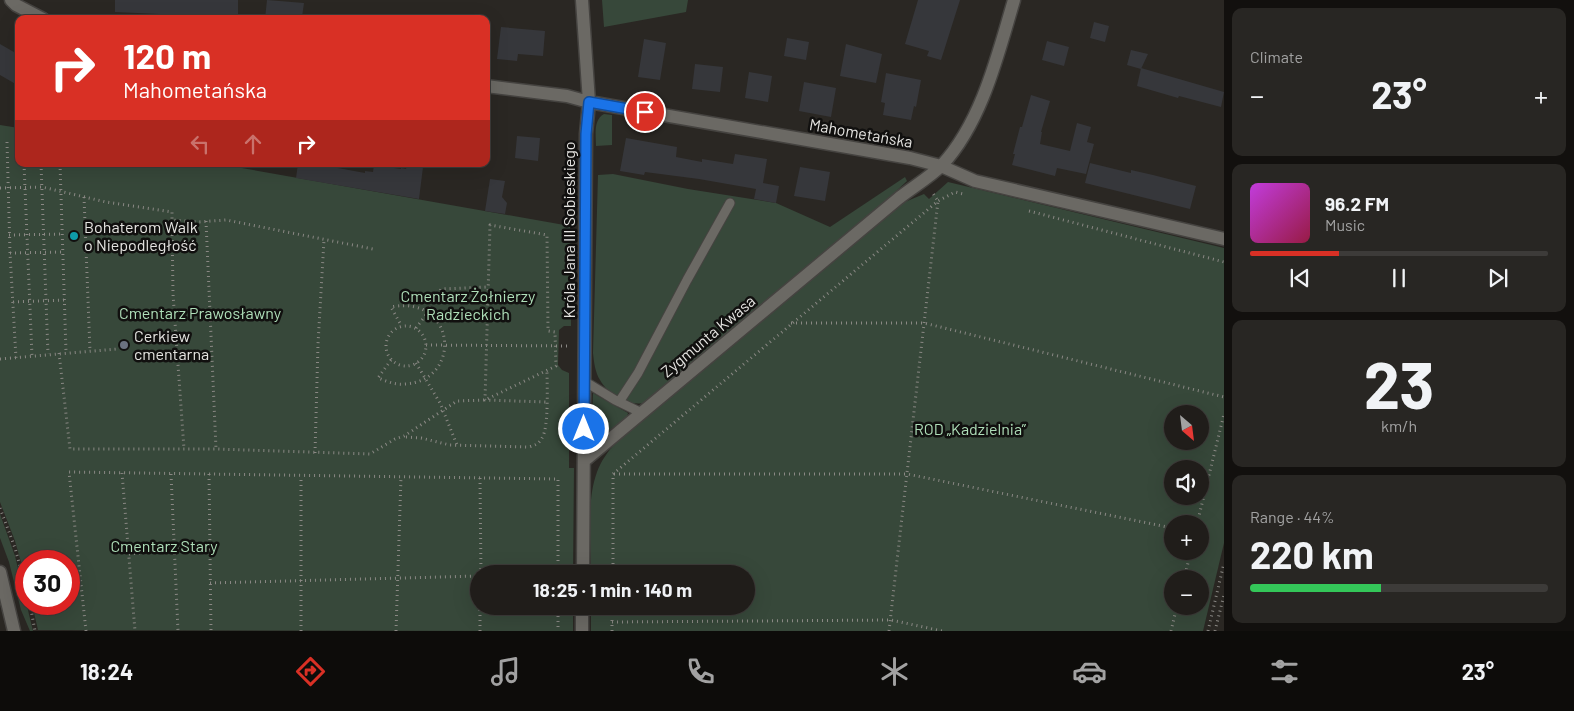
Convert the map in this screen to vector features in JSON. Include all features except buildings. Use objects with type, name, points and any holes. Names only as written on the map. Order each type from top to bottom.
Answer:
[{"type":"street","points":[[11,0],[16,5],[35,15]]},
{"type":"street","name":"Króla Jana III Sobieskiego","points":[[582,0],[589,102],[586,134],[584,461]]},
{"type":"street","name":"Zygmunta Kwasa","points":[[584,461],[899,198],[941,166],[960,142],[988,86],[1014,0]]},
{"type":"street","name":"Mahometańska","points":[[490,86],[567,96],[589,102],[910,158],[941,166],[975,181],[1224,239]]},
{"type":"street","points":[[583,565],[584,461]]},
{"type":"street","points":[[0,572],[14,631]]},
{"type":"street","points":[[582,615],[582,631]]},
{"type":"lane","points":[[618,402],[638,373],[730,203]]},
{"type":"lane","points":[[584,381],[618,402],[642,413]]},
{"type":"path","points":[[7,142],[9,236],[16,358]]},
{"type":"path","points":[[24,167],[32,356]]},
{"type":"path","points":[[41,167],[48,354]]},
{"type":"path","points":[[60,167],[66,352]]},
{"type":"path","points":[[0,188],[42,187],[84,197],[172,212],[173,294],[184,449]]},
{"type":"path","points":[[613,565],[613,474],[790,323],[938,201],[955,192],[965,194]]},
{"type":"path","points":[[84,197],[90,351]]},
{"type":"path","points":[[889,631],[938,201]]},
{"type":"path","points":[[1022,209],[1224,262]]},
{"type":"path","points":[[172,220],[226,220],[373,249]]},
{"type":"path","points":[[206,221],[216,450]]},
{"type":"path","points":[[490,225],[548,235],[548,331],[556,332],[556,366],[485,400],[490,225]]},
{"type":"path","points":[[9,236],[62,234]]},
{"type":"path","points":[[315,452],[318,344],[324,240]]},
{"type":"path","points":[[10,253],[62,252]]},
{"type":"path","points":[[416,328],[441,289],[488,287]]},
{"type":"path","points":[[13,302],[64,300]]},
{"type":"path","points":[[392,360],[378,378],[404,384],[426,379],[441,362],[445,345],[440,327],[428,312],[409,305],[391,307],[401,325]]},
{"type":"path","points":[[790,323],[924,323],[1224,397]]},
{"type":"path","points":[[401,325],[416,328],[422,333],[426,345],[424,356],[416,363],[405,366],[399,365],[387,354],[385,342],[390,332],[401,325]]},
{"type":"path","points":[[426,345],[585,346]]},
{"type":"path","points":[[0,359],[117,349]]},
{"type":"path","points":[[59,353],[70,449],[184,449],[370,454],[389,442],[404,436],[457,401],[546,402]]},
{"type":"path","points":[[416,363],[443,410],[457,445]]},
{"type":"path","points":[[404,436],[457,445],[534,446],[539,443],[545,432],[547,370]]},
{"type":"path","points":[[1199,515],[1224,414]]},
{"type":"path","points":[[86,631],[69,472],[558,479],[558,565]]},
{"type":"path","points":[[122,472],[135,631]]},
{"type":"path","points":[[171,474],[178,631]]},
{"type":"path","points":[[209,474],[211,631]]},
{"type":"path","points":[[613,474],[907,474],[1164,526]]},
{"type":"path","points":[[301,476],[301,631]]},
{"type":"path","points":[[396,631],[401,477]]},
{"type":"path","points":[[480,478],[480,565]]},
{"type":"path","points":[[0,508],[16,550]]},
{"type":"path","points":[[129,554],[210,549]]},
{"type":"path","points":[[1208,631],[1224,563]]},
{"type":"path","points":[[210,583],[470,575]]},
{"type":"path","points":[[1216,631],[1224,595]]},
{"type":"path","points":[[32,615],[35,631]]},
{"type":"path","points":[[480,615],[480,631]]},
{"type":"path","points":[[558,615],[558,631]]},
{"type":"path","points":[[612,615],[612,631]]},
{"type":"path","points":[[1171,631],[1175,615]]},
{"type":"path","points":[[612,622],[890,620],[942,631]]},
{"type":"green space","points":[[602,0],[688,0],[686,12],[604,27]]},
{"type":"green space","points":[[604,114],[612,115],[612,145],[596,146],[598,120]]},
{"type":"green space","points":[[0,125],[15,127],[15,167],[236,167],[570,226],[571,326],[564,326],[559,330],[558,365],[562,370],[569,373],[569,468],[574,468],[573,565],[470,565],[470,615],[573,615],[573,631],[38,630],[35,615],[80,615],[80,550],[18,550],[0,502]]},
{"type":"green space","points":[[613,174],[688,189],[776,203],[830,227],[905,177],[907,181],[874,212],[647,402],[634,403],[620,399],[608,391],[598,377],[593,356],[598,175]]},
{"type":"green space","name":"ROD „Kadzielnia”","points":[[948,182],[1224,248],[1224,543],[1209,606],[1209,570],[1164,570],[1164,615],[1207,615],[1203,631],[591,631],[591,615],[755,615],[755,565],[591,565],[591,496],[599,468],[605,456],[616,443],[900,204],[924,194],[929,199]]},
{"type":"green space","points":[[593,393],[628,413],[627,417],[598,443],[591,442]]},
{"type":"green space","points":[[0,514],[15,556],[15,586],[9,562],[0,538]]},
{"type":"green space","points":[[23,615],[29,615],[33,631],[30,631]]},
{"type":"place","name":"Bohaterom Walk o Niepodległość","points":[[74,236]]},
{"type":"place","name":"Cerkiew cmentarna","points":[[124,345]]},
{"type":"route","points":[[584,429],[586,134],[589,102],[645,112]]},
{"type":"park label","name":"Cmentarz Żołnierzy Radzieckich","points":[[468,305]]},
{"type":"park label","name":"Cmentarz Prawosławny","points":[[200,313]]},
{"type":"park label","name":"Cmentarz Stary","points":[[164,546]]}]
